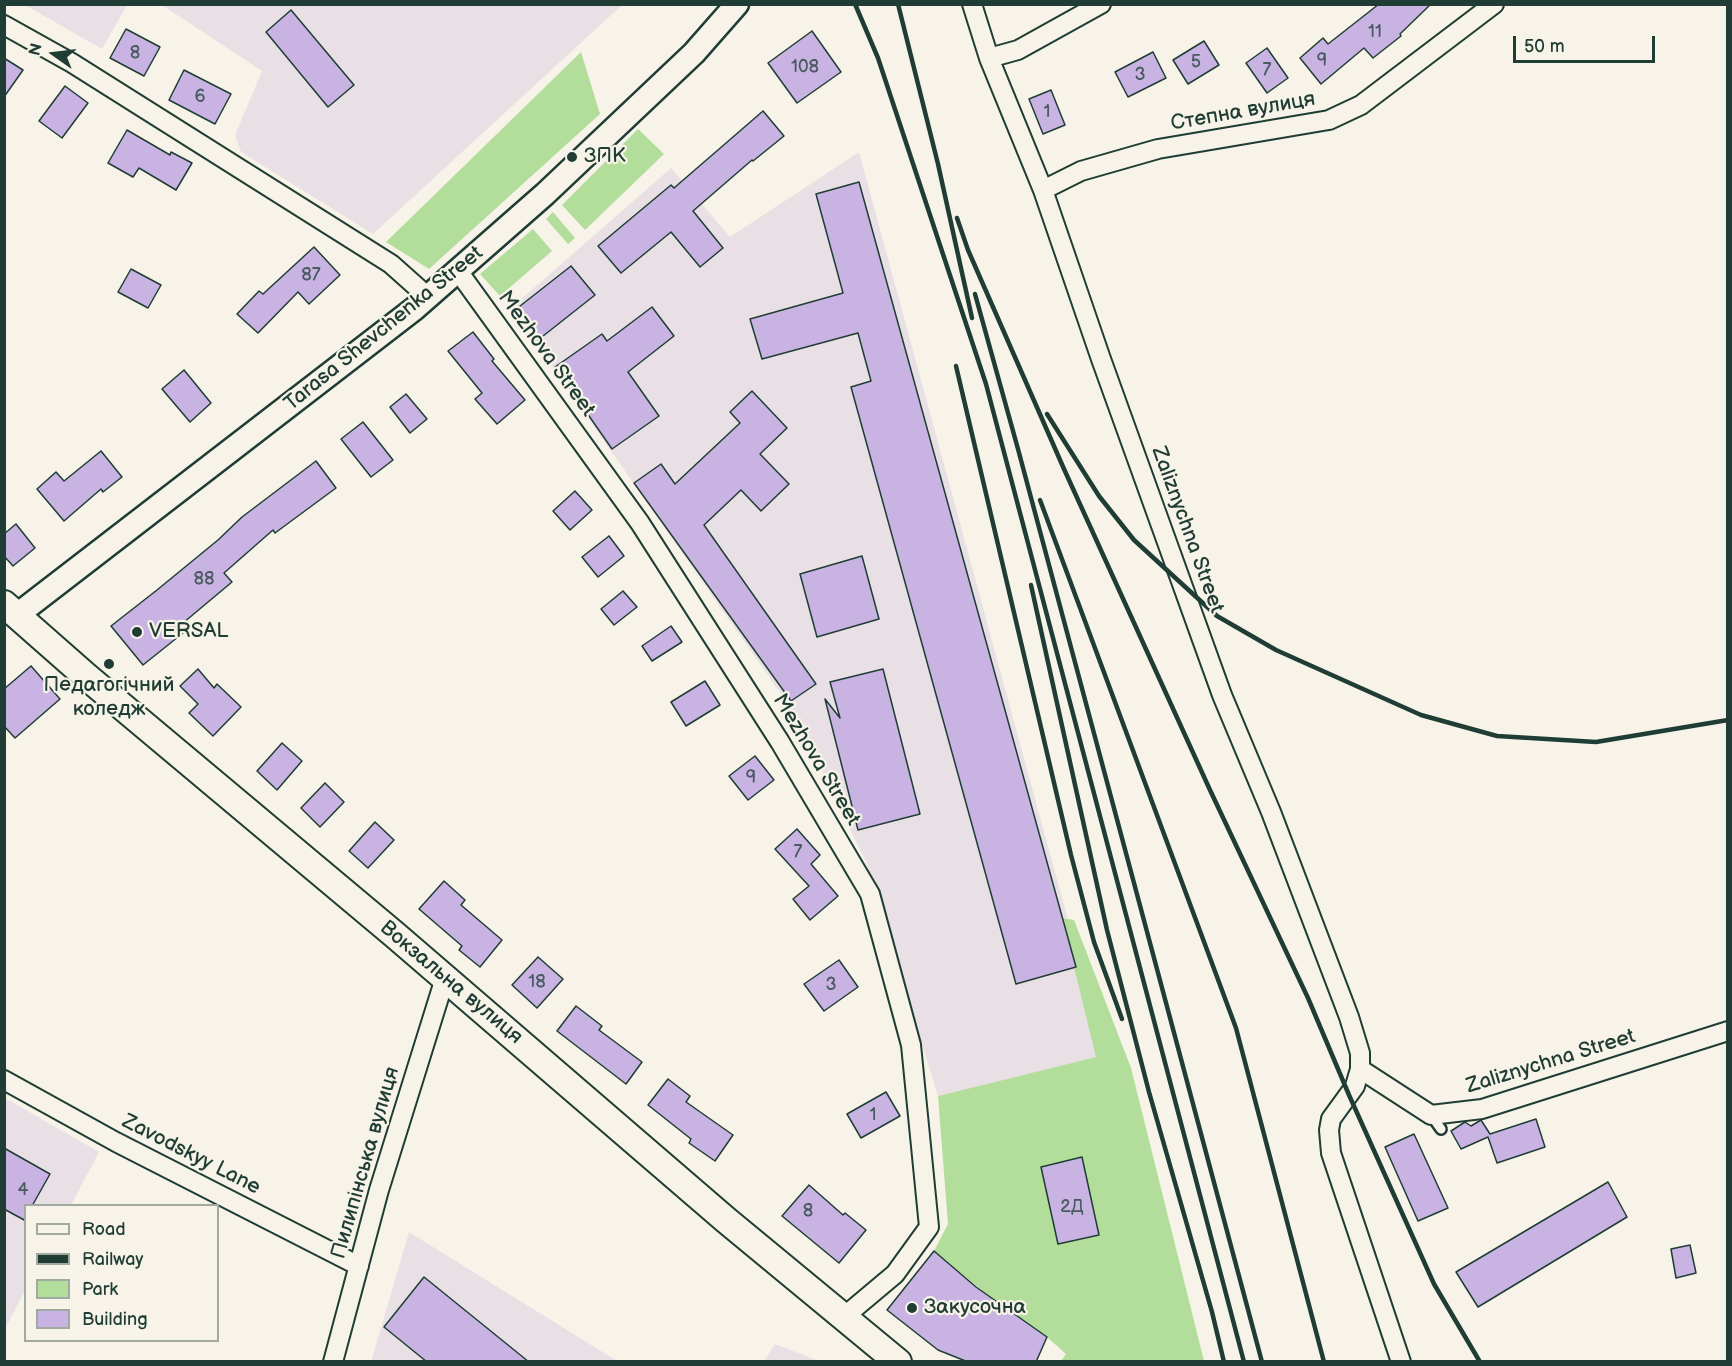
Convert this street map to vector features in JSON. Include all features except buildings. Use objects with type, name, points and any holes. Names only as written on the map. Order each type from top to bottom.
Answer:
[{"type":"main road","name":"Вокзальна вулиця","points":[[9,614],[445,978],[726,1220],[898,1362]]},
{"type":"street","name":"Tarasa Shevchenka Street","points":[[9,614],[183,490],[428,297],[530,208],[694,53],[737,4]]},
{"type":"street","name":"Zaliznychna Street","points":[[972,4],[989,58],[1043,190],[1222,695],[1271,812],[1349,1017],[1360,1053],[1360,1070],[1436,1122],[1728,1031]]},
{"type":"street","points":[[989,58],[1018,50],[1101,4]]},
{"type":"street","name":"Степна вулиця","points":[[1043,190],[1081,171],[1158,149],[1329,120],[1361,105],[1494,4]]},
{"type":"street","points":[[4,25],[72,63],[391,264],[428,297]]},
{"type":"street","name":"Mezhova Street","points":[[458,271],[640,524],[780,742],[870,894],[911,1045],[929,1227],[895,1274],[844,1316]]},
{"type":"street","name":"Пилипінська вулиця","points":[[333,1362],[379,1190],[445,978]]},
{"type":"street","points":[[1360,1070],[1355,1086],[1331,1119],[1329,1130],[1331,1153],[1401,1362]]},
{"type":"street","name":"Zavodskyy Lane","points":[[4,1080],[116,1142],[359,1266]]},
{"type":"shaded area","points":[[25,5],[127,5],[102,49]]},
{"type":"shaded area","points":[[162,5],[622,5],[373,234],[241,152],[235,135],[262,71]]},
{"type":"shaded area","points":[[859,152],[1068,920],[1097,1057],[938,1096],[866,862],[790,707],[511,308],[671,168],[730,237]]},
{"type":"shaded area","points":[[5,1098],[99,1152],[72,1204],[24,1204],[24,1292],[5,1329]]},
{"type":"shaded area","points":[[409,1232],[617,1361],[371,1362]]},
{"type":"shaded area","points":[[775,1344],[819,1361],[764,1361]]},
{"type":"green space","points":[[581,52],[600,114],[429,269],[386,242]]},
{"type":"green space","points":[[638,129],[664,154],[585,230],[562,205]]},
{"type":"green space","points":[[553,212],[575,238],[568,244],[546,219]]},
{"type":"green space","points":[[533,229],[552,251],[500,296],[480,274]]},
{"type":"green space","points":[[1062,918],[1074,920],[1131,1068],[1204,1361],[1061,1361],[1066,1354],[1047,1337],[985,1293],[934,1251],[948,1224],[938,1096],[1096,1057]]},
{"type":"railway","points":[[855,4],[878,58],[986,384],[1244,1362]]},
{"type":"railway","points":[[898,4],[938,164],[972,318]]},
{"type":"railway","points":[[957,218],[968,250],[1064,469],[1210,790],[1308,998],[1434,1284],[1480,1362]]},
{"type":"railway","points":[[975,294],[1262,1362]]},
{"type":"railway","points":[[956,366],[1071,855],[1094,942],[1122,1019]]},
{"type":"railway","points":[[1047,414],[1099,496],[1134,540],[1217,616],[1276,650],[1421,715],[1497,736],[1596,742],[1728,720]]},
{"type":"railway","points":[[1040,500],[1236,1028],[1324,1362]]},
{"type":"railway","points":[[1031,585],[1107,930],[1149,1092],[1212,1312],[1224,1362]]},
{"type":"place","name":"ЗПК","points":[[572,157]]},
{"type":"place","name":"VERSAL","points":[[137,632]]},
{"type":"place","name":"Педагогічний коледж","points":[[109,664]]},
{"type":"place","name":"Закусочна","points":[[912,1308]]}]
